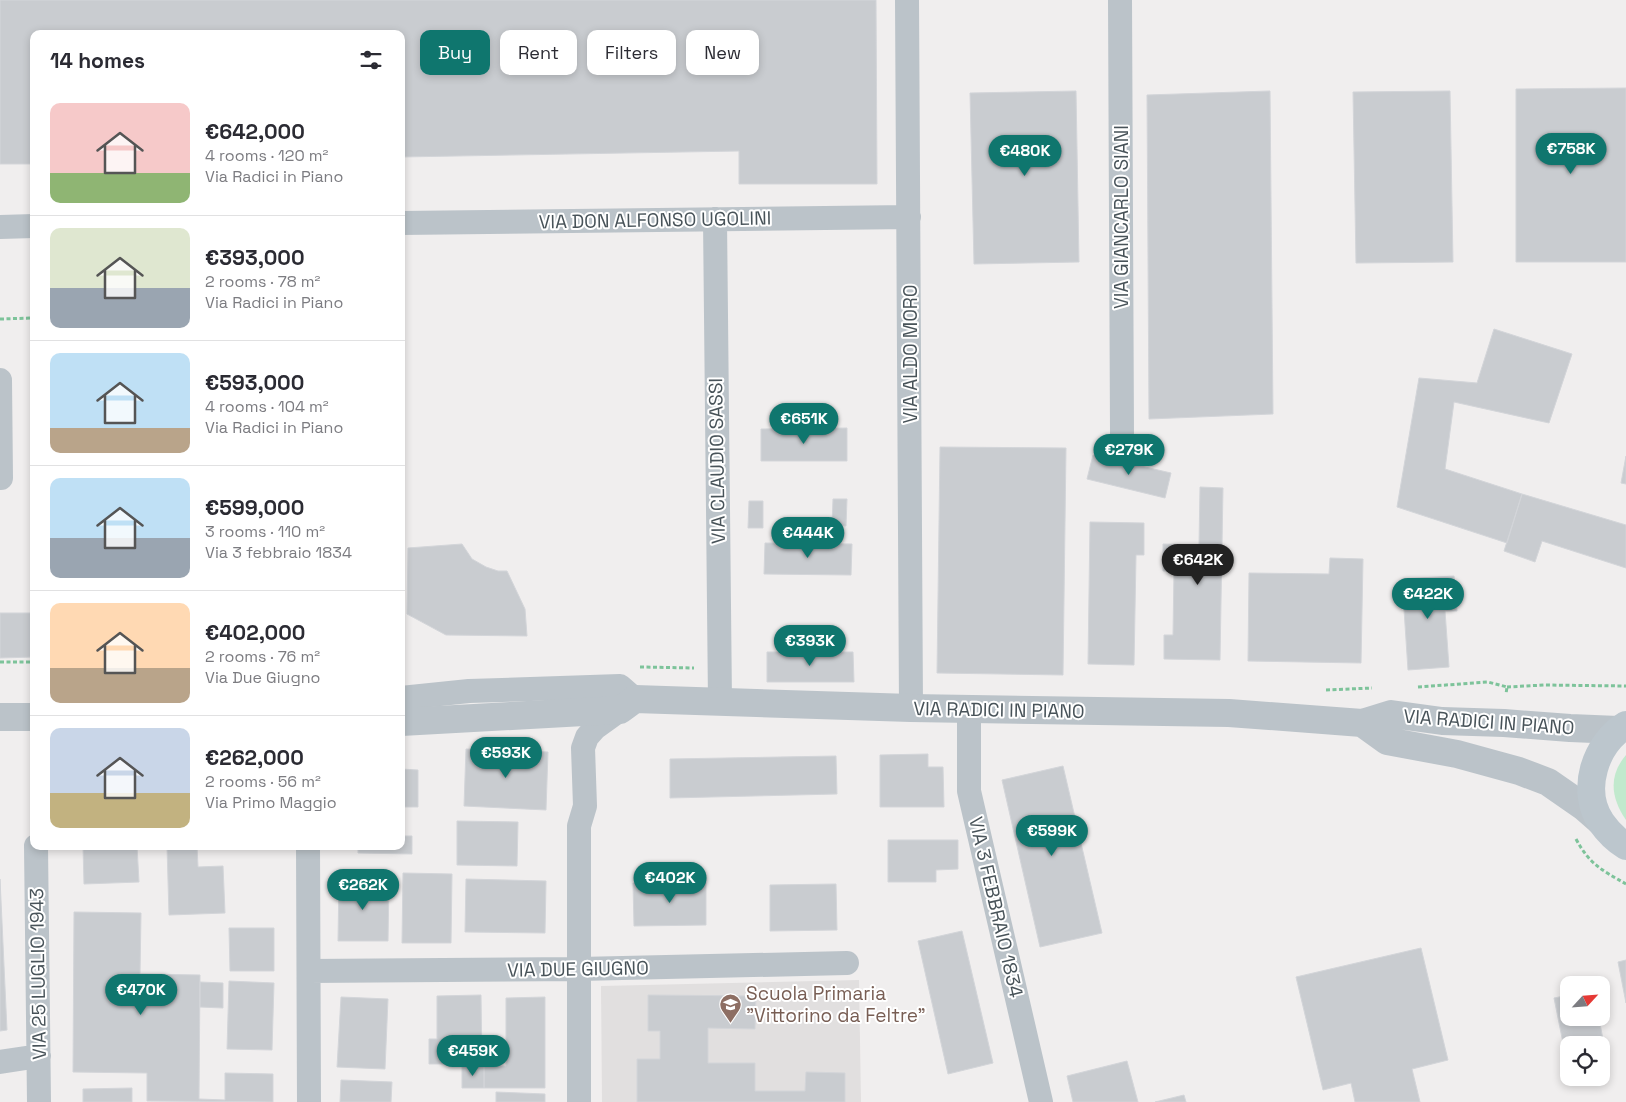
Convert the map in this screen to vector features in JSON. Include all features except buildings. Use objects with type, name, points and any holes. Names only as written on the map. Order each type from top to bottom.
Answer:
[{"type":"main road","name":"VIA RADICI IN PIANO","points":[[1622,728],[1604,745],[1595,763],[1591,782],[1593,802],[1600,821],[1614,838],[1626,846]]},
{"type":"street","name":"VIA ALDO MORO","points":[[907,0],[911,708]]},
{"type":"street","name":"VIA GIANCARLO SIANI","points":[[1120,0],[1122,433]]},
{"type":"street","name":"VIA DON ALFONSO UGOLINI","points":[[405,223],[909,217]]},
{"type":"street","name":"VIA CLAUDIO SASSI","points":[[715,219],[720,702]]},
{"type":"street","points":[[0,227],[30,226]]},
{"type":"street","points":[[0,380],[1,478]]},
{"type":"street","points":[[405,698],[468,692],[620,686],[628,705],[595,728],[587,737],[582,748],[584,806],[579,826],[579,1102]]},
{"type":"street","points":[[405,712],[450,711],[468,692]]},
{"type":"street","name":"VIA RADICI IN PIANO","points":[[405,722],[628,705],[720,702],[969,710],[1229,713],[1362,723],[1391,714],[1442,721],[1570,728],[1622,728]]},
{"type":"street","name":"VIA 3 FEBBRAIO 1834","points":[[969,710],[969,791],[1041,1102]]},
{"type":"street","points":[[0,717],[30,717]]},
{"type":"street","name":"VIA RADICI IN PIANO","points":[[1362,723],[1387,741],[1457,754],[1519,771],[1548,782],[1584,806],[1600,821]]},
{"type":"street","name":"VIA 25 LUGLIO 1943","points":[[36,850],[39,1102]]},
{"type":"street","points":[[308,850],[309,1102]]},
{"type":"street","name":"VIA DUE GIUGNO","points":[[309,971],[579,969],[847,963]]},
{"type":"street","points":[[0,1062],[39,1056]]},
{"type":"path","points":[[0,319],[30,318]]},
{"type":"path","points":[[0,662],[30,662]]},
{"type":"path","points":[[1506,687],[1544,685],[1626,686]]},
{"type":"shaded area","name":"Scuola Primaria \"Vittorino da Feltre\"","points":[[859,980],[861,1102],[602,1102],[601,986]]},
{"type":"green space","points":[[1626,755],[1626,820],[1617,804],[1614,779],[1620,763]]},
{"type":"place","name":"Scuola Primaria \"Vittorino da Feltre\"","points":[[730,1023]]}]
